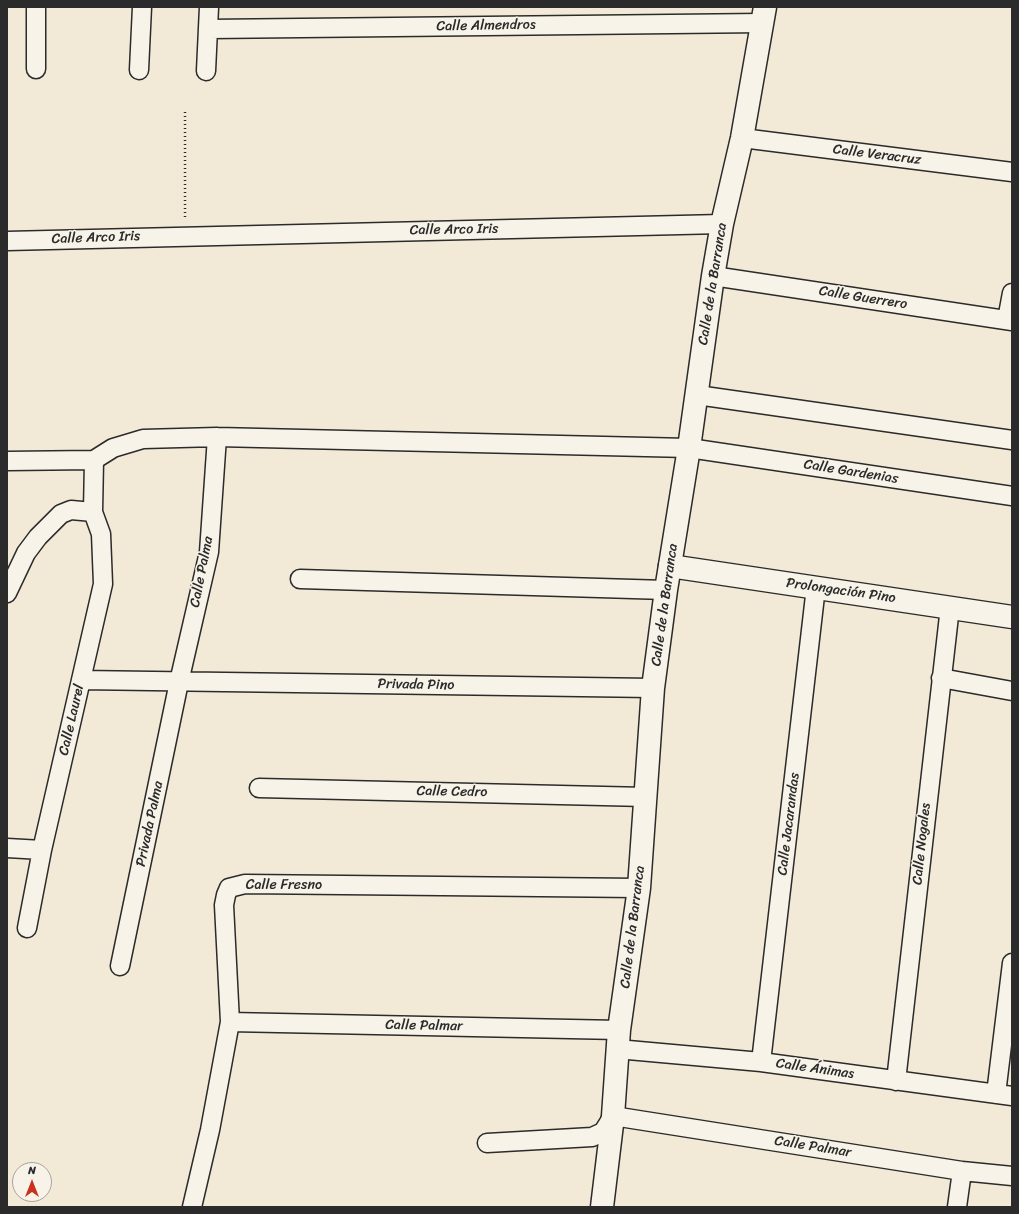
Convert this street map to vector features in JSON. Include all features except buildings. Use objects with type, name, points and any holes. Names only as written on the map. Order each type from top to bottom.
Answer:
[{"type":"main road","name":"Calle de la Barranca","points":[[602,1207],[613,1116],[618,1039],[640,888],[653,688],[666,590],[689,448],[713,276],[722,224],[742,138],[764,15]]},
{"type":"main road","name":"Prolongación Pino","points":[[670,566],[1012,617]]},
{"type":"street","points":[[36,7],[36,69]]},
{"type":"street","points":[[139,70],[142,7]]},
{"type":"street","points":[[206,71],[209,7]]},
{"type":"street","name":"Calle Almendros","points":[[209,29],[764,15]]},
{"type":"street","name":"Calle Veracruz","points":[[742,138],[1012,172]]},
{"type":"street","name":"Calle Arco Iris","points":[[7,241],[722,224]]},
{"type":"street","name":"Calle Guerrero","points":[[713,276],[1009,320]]},
{"type":"street","points":[[1009,320],[1012,293]]},
{"type":"street","points":[[696,396],[1012,440]]},
{"type":"street","name":"Calle Gardenias","points":[[94,460],[113,448],[143,439],[217,437],[689,448],[1012,496]]},
{"type":"street","name":"Calle Palma","points":[[179,682],[209,552],[217,437]]},
{"type":"street","points":[[7,461],[94,460],[93,512],[71,510],[61,514],[38,537],[26,553],[7,593]]},
{"type":"street","name":"Calle Laurel","points":[[27,928],[42,850],[103,584],[101,534],[93,512]]},
{"type":"street","points":[[300,579],[666,590]]},
{"type":"street","name":"Calle Jacarandas","points":[[761,1062],[816,587]]},
{"type":"street","name":"Calle Nogales","points":[[896,1081],[950,607]]},
{"type":"street","points":[[941,678],[1012,691]]},
{"type":"street","name":"Privada Pino","points":[[81,680],[653,688]]},
{"type":"street","name":"Privada Palma","points":[[120,966],[179,682]]},
{"type":"street","name":"Calle Cedro","points":[[259,788],[646,797]]},
{"type":"street","points":[[7,848],[42,850]]},
{"type":"street","name":"Calle Fresno","points":[[192,1207],[210,1130],[230,1022],[224,905],[229,888],[237,885],[640,888]]},
{"type":"street","points":[[1004,1095],[1012,963]]},
{"type":"street","name":"Calle Palmar","points":[[230,1022],[618,1039]]},
{"type":"street","name":"Calle Ánimas","points":[[618,1039],[761,1062],[1004,1095]]},
{"type":"street","points":[[487,1143],[592,1137],[603,1132],[613,1116]]},
{"type":"street","name":"Calle Palmar","points":[[613,1116],[962,1171],[1012,1176]]},
{"type":"street","points":[[957,1207],[962,1171]]},
{"type":"path","points":[[185,109],[185,236]]}]
